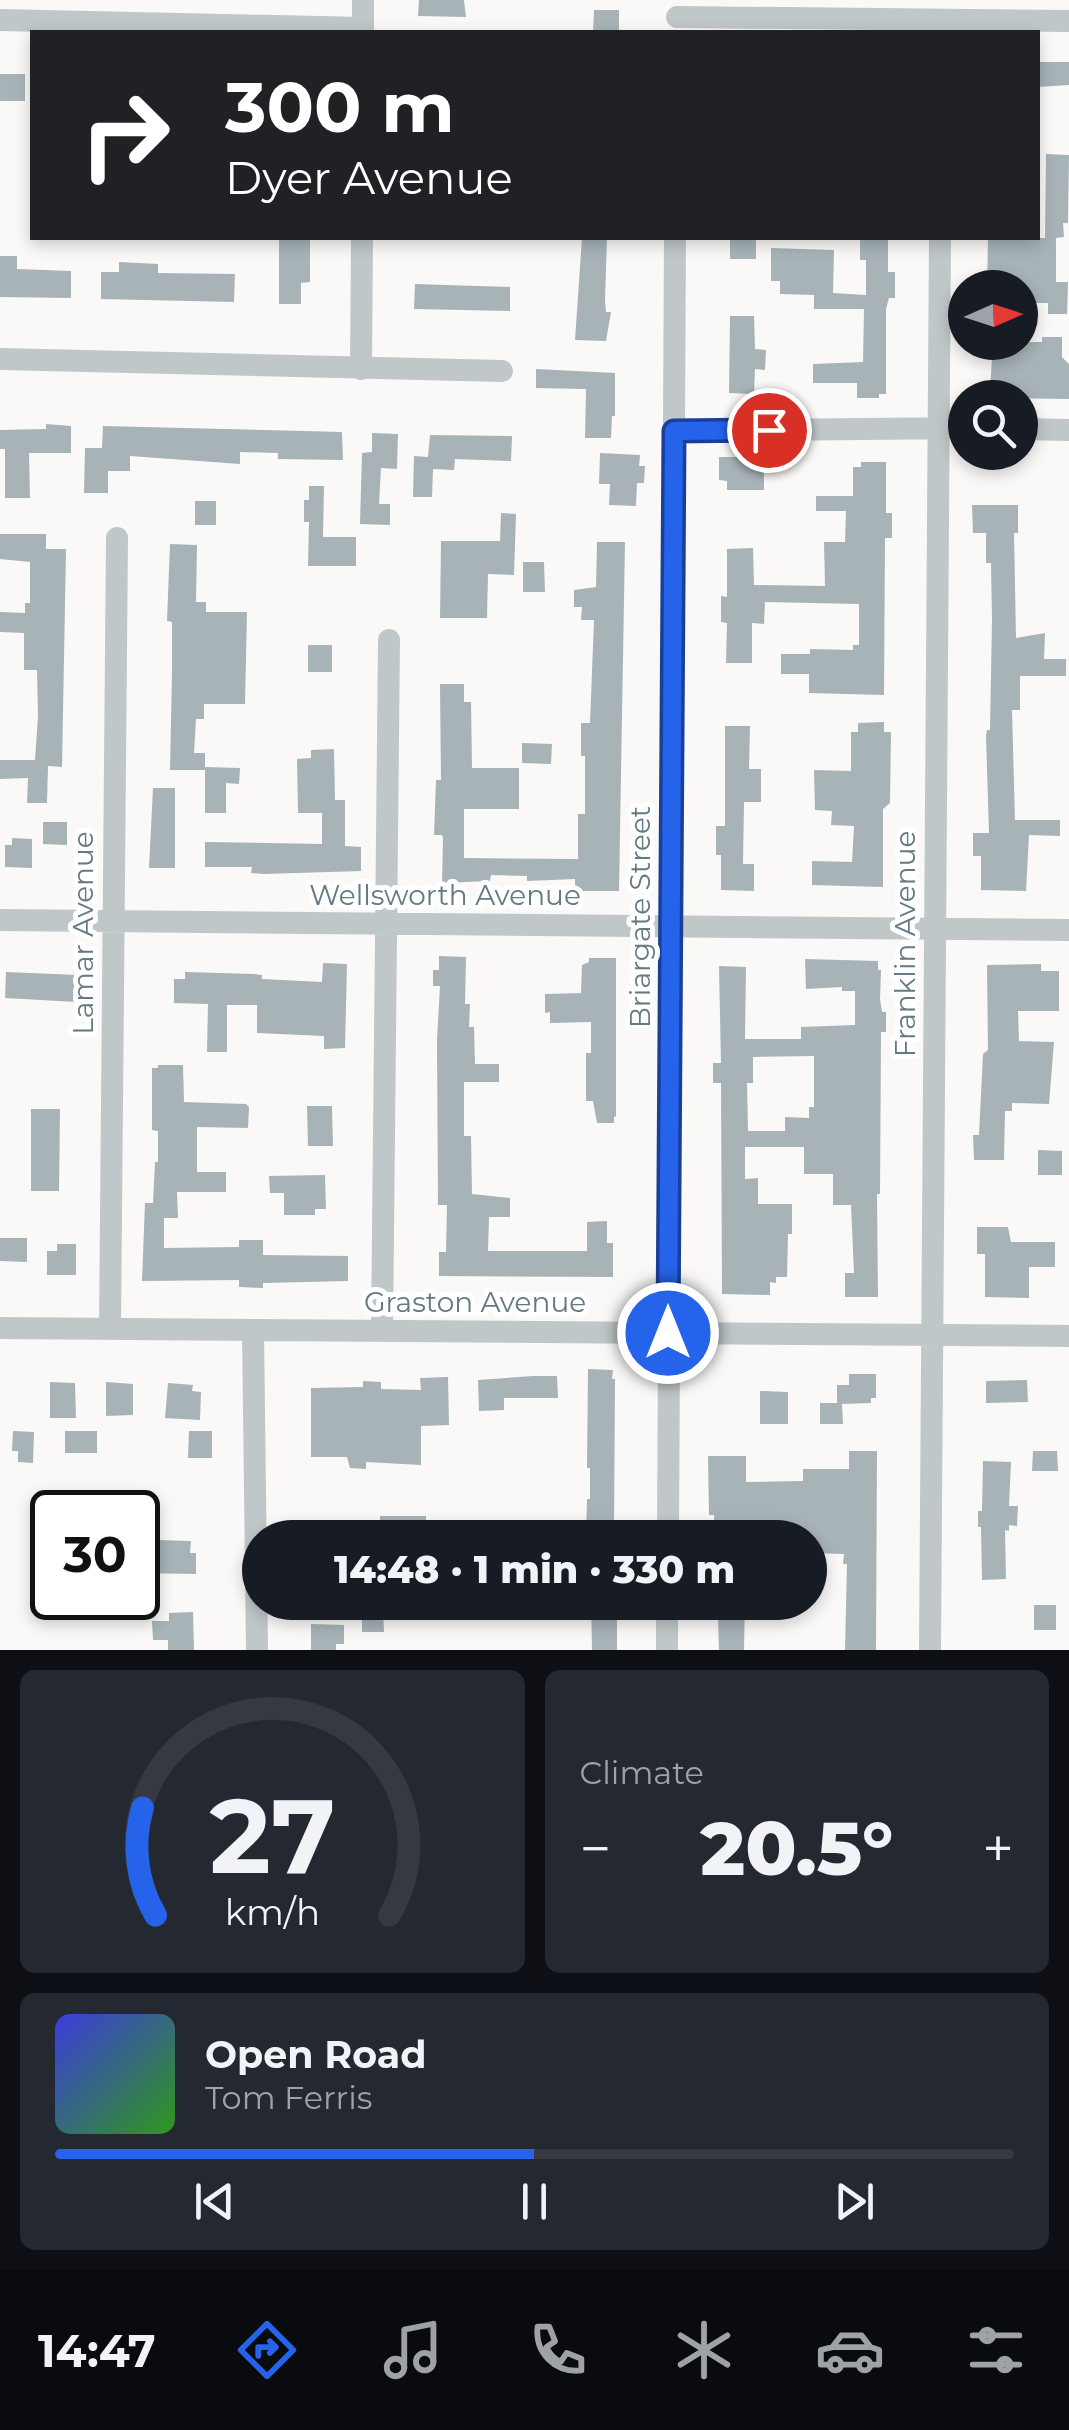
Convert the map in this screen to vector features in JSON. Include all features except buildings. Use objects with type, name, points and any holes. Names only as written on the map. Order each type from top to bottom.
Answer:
[{"type":"street","points":[[0,20],[363,30],[363,0]]},
{"type":"street","points":[[677,16],[1069,21]]},
{"type":"street","points":[[362,240],[362,369]]},
{"type":"street","name":"Briargate Street","points":[[668,1520],[676,240]]},
{"type":"street","name":"Franklin Avenue","points":[[930,1650],[940,240]]},
{"type":"street","points":[[0,359],[502,371]]},
{"type":"street","points":[[674,431],[948,428]]},
{"type":"street","points":[[1038,429],[1069,430]]},
{"type":"street","name":"Lamar Avenue","points":[[110,1329],[117,538]]},
{"type":"street","points":[[382,1331],[388,640]]},
{"type":"street","name":"Wellsworth Avenue","points":[[0,920],[1069,930]]},
{"type":"street","name":"Graston Avenue","points":[[0,1328],[1069,1336]]},
{"type":"street","points":[[252,1330],[257,1650]]},
{"type":"street","points":[[667,1620],[667,1650]]},
{"type":"route","points":[[668,1333],[674,431],[769,430]]}]
